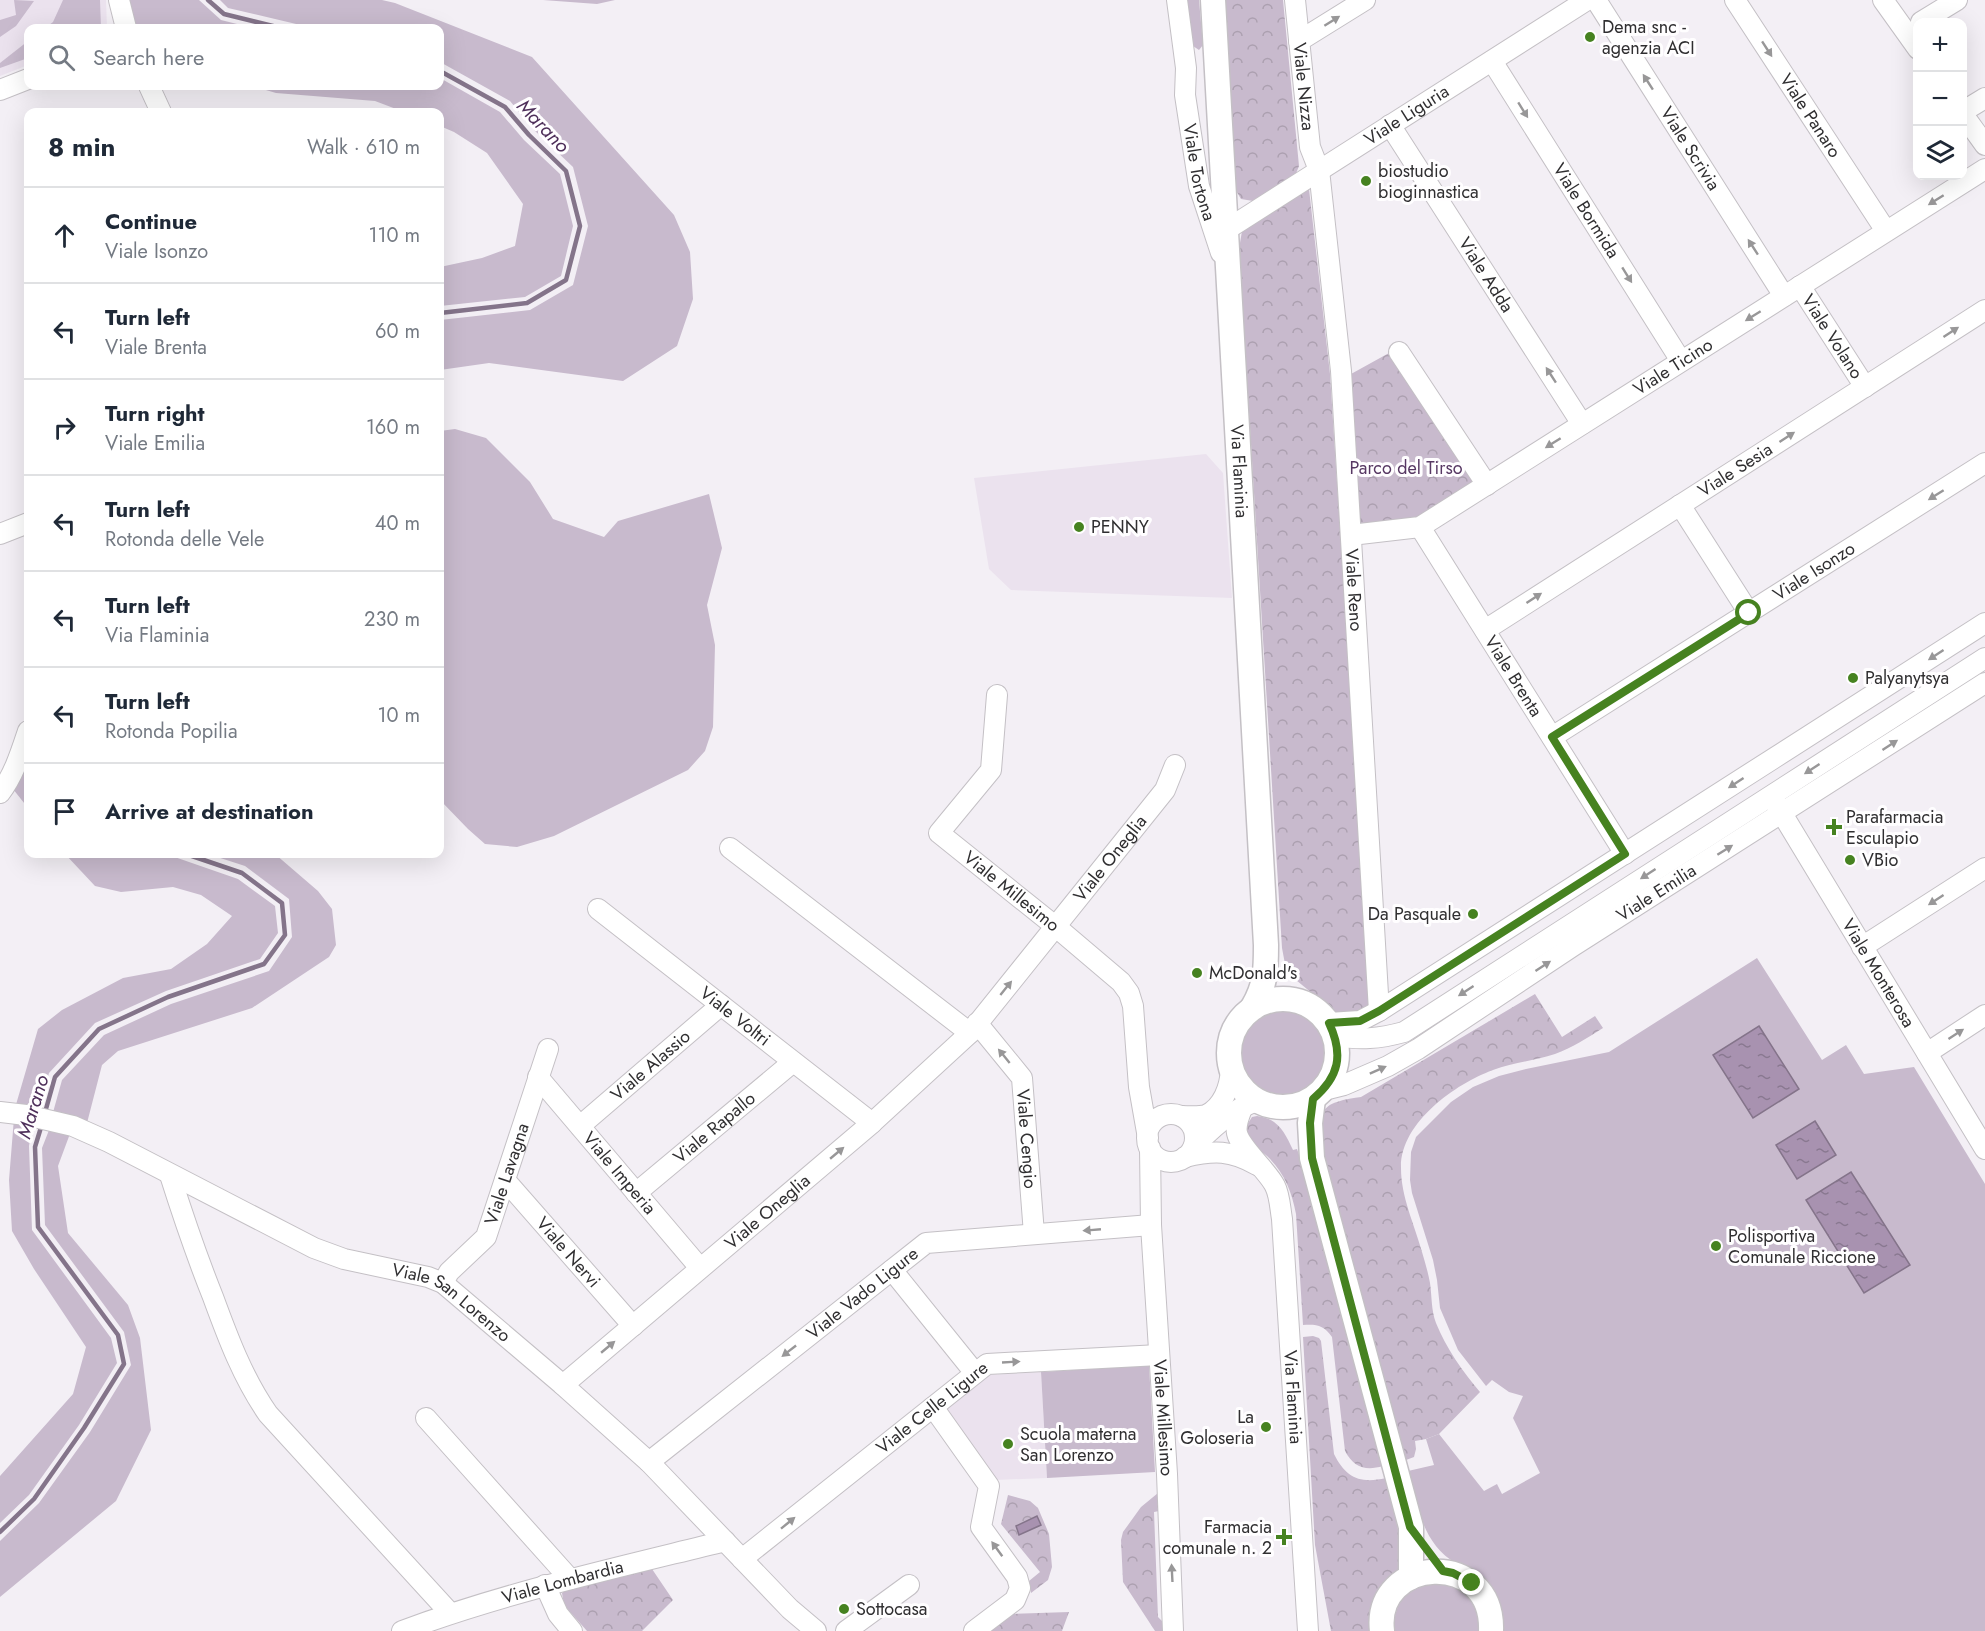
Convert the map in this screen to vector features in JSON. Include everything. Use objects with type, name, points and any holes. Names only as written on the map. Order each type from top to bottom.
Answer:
[{"type":"main road","name":"Via Flaminia","points":[[1213,0],[1266,945],[1266,976],[1261,993],[1253,1007]]},
{"type":"main road","name":"Via Flaminia","points":[[1266,945],[1283,977],[1308,1004]]},
{"type":"main road","points":[[1257,1104],[1286,1107],[1300,1105],[1318,1094],[1332,1078],[1337,1065],[1338,1050],[1332,1030],[1320,1012],[1308,1004],[1281,998],[1253,1007],[1242,1016],[1232,1035],[1228,1055],[1231,1069],[1241,1088],[1257,1104],[1296,1128],[1312,1158]]},
{"type":"main road","points":[[1318,1094],[1310,1123],[1312,1158],[1410,1527],[1411,1577]]},
{"type":"main road","points":[[1410,1527],[1443,1571]]},
{"type":"main road","points":[[1382,1631],[1383,1613],[1387,1602],[1401,1583],[1421,1573],[1443,1571],[1463,1577],[1479,1590],[1489,1609],[1492,1630]]},
{"type":"street","points":[[119,0],[125,24]]},
{"type":"street","name":"Viale Tortona","points":[[1177,0],[1186,68],[1185,94],[1199,186],[1227,272]]},
{"type":"street","name":"Viale Nizza","points":[[1295,0],[1310,147],[1319,170]]},
{"type":"street","points":[[1299,41],[1365,0]]},
{"type":"street","name":"Viale Liguria","points":[[1226,230],[1587,0]]},
{"type":"street","name":"Viale Scrivia","points":[[1596,0],[1792,291]]},
{"type":"street","name":"Viale Panaro","points":[[1735,0],[1886,231]]},
{"type":"street","points":[[1883,0],[1913,24]]},
{"type":"street","points":[[1928,18],[1958,0]]},
{"type":"street","name":"Viale Bormida","points":[[1492,61],[1681,362]]},
{"type":"street","points":[[1186,68],[1218,86]]},
{"type":"street","points":[[0,90],[24,81]]},
{"type":"street","points":[[151,90],[159,108]]},
{"type":"street","points":[[1967,109],[1985,98]]},
{"type":"street","points":[[1967,119],[1985,145]]},
{"type":"street","name":"Viale Adda","points":[[1390,125],[1582,424]]},
{"type":"street","name":"Viale Ticino","points":[[1351,535],[1420,527],[1985,169]]},
{"type":"street","name":"Viale Reno","points":[[1319,170],[1341,371],[1379,1011]]},
{"type":"street","name":"Viale Volano","points":[[1792,291],[1865,387]]},
{"type":"street","name":"Viale Sesia","points":[[1485,630],[1985,310]]},
{"type":"street","points":[[1399,352],[1487,485]]},
{"type":"street","name":"Viale Isonzo","points":[[1552,737],[1985,463]]},
{"type":"street","points":[[1680,505],[1749,613]]},
{"type":"street","points":[[0,534],[24,525]]},
{"type":"street","name":"Viale Brenta","points":[[1420,527],[1625,854]]},
{"type":"street","points":[[1332,1030],[1360,1021],[1379,1011],[1985,623]]},
{"type":"street","name":"Viale Emilia","points":[[1332,1030],[1354,1039],[1378,1039],[1404,1032],[1985,658]]},
{"type":"street","name":"Viale Emilia","points":[[1318,1094],[1344,1085],[1418,1049],[1573,946],[1985,683]]},
{"type":"street","name":"Viale Millesimo","points":[[997,695],[991,771],[939,833],[1121,982],[1129,993],[1133,1006],[1139,1087],[1149,1143],[1150,1215],[1167,1474],[1173,1631]]},
{"type":"street","points":[[0,793],[7,784],[24,742]]},
{"type":"street","name":"Viale Oneglia","points":[[563,1385],[872,1123],[974,1028],[1165,790],[1175,765]]},
{"type":"street","name":"Viale Monterosa","points":[[1771,795],[1985,1149]]},
{"type":"street","points":[[730,848],[974,1028]]},
{"type":"street","points":[[1863,947],[1985,868]]},
{"type":"street","name":"Viale Voltri","points":[[598,909],[872,1123]]},
{"type":"street","name":"Viale Alassio","points":[[580,1126],[721,1005]]},
{"type":"street","points":[[1927,1053],[1985,1015]]},
{"type":"street","name":"Viale Cengio","points":[[974,1028],[1022,1078],[1034,1234]]},
{"type":"street","name":"Viale Lavagna","points":[[443,1283],[449,1272],[486,1237],[548,1049]]},
{"type":"street","name":"Viale Rapallo","points":[[636,1193],[793,1062]]},
{"type":"street","points":[[1139,1087],[1151,1107],[1173,1115],[1187,1120],[1195,1132],[1185,1155],[1160,1159],[1149,1143],[1152,1124],[1173,1115],[1204,1116],[1217,1107],[1224,1096],[1231,1069]]},
{"type":"street","name":"Viale Imperia","points":[[538,1077],[700,1268]]},
{"type":"street","name":"Viale Millesimo","points":[[1150,1215],[1163,1175],[1223,1118],[1257,1104]]},
{"type":"street","name":"Via Flaminia","points":[[1257,1104],[1237,1122],[1237,1134],[1279,1195],[1308,1631]]},
{"type":"street","name":"Viale San Lorenzo","points":[[0,1112],[26,1115],[74,1126],[314,1248],[344,1258],[428,1277],[443,1283],[649,1462],[790,1609],[816,1631]]},
{"type":"street","name":"Via Flaminia","points":[[1185,1155],[1204,1152],[1228,1153],[1240,1156],[1261,1168]]},
{"type":"street","points":[[170,1175],[228,1339],[251,1389],[268,1414],[450,1613]]},
{"type":"street","name":"Viale Nervi","points":[[505,1180],[633,1326]]},
{"type":"street","name":"Viale Vado Ligure","points":[[649,1462],[926,1243],[1034,1234],[1150,1215]]},
{"type":"street","points":[[891,1270],[975,1373]]},
{"type":"street","name":"Viale Celle Ligure","points":[[742,1559],[987,1364],[1159,1355]]},
{"type":"street","points":[[933,1407],[990,1486],[981,1527],[1017,1577],[1020,1588],[1015,1600],[974,1631]]},
{"type":"street","points":[[426,1418],[570,1580]]},
{"type":"street","name":"Viale Lombardia","points":[[402,1631],[450,1613],[545,1585],[724,1541]]},
{"type":"street","points":[[545,1585],[558,1614],[572,1631]]},
{"type":"street","points":[[846,1631],[909,1585]]},
{"type":"shaded area","points":[[0,0],[106,0],[107,24],[24,24],[24,67],[0,76]]},
{"type":"shaded area","points":[[1206,454],[1223,473],[1232,598],[1011,590],[989,569],[974,478]]},
{"type":"shaded area","name":"Scuola materna San Lorenzo","points":[[1041,1372],[1047,1478],[995,1480],[947,1409],[990,1375]]},
{"type":"green space","points":[[14,0],[34,1],[16,26],[0,37],[0,20],[16,15]]},
{"type":"green space","points":[[63,0],[100,0],[101,24],[50,24]]},
{"type":"green space","points":[[127,0],[199,0],[221,20],[237,24],[132,24]]},
{"type":"green space","points":[[220,0],[382,0],[395,3],[532,57],[674,215],[690,252],[693,299],[677,346],[623,381],[489,363],[444,369],[444,320],[530,310],[573,285],[588,226],[573,167],[534,130],[510,101],[444,64],[444,24],[296,24],[228,8]]},
{"type":"green space","points":[[543,0],[615,0],[597,4]]},
{"type":"green space","points":[[1187,0],[1199,0],[1203,45],[1199,50],[1193,46]]},
{"type":"green space","points":[[1224,0],[1283,0],[1299,166],[1295,176],[1253,201],[1241,199],[1235,189]]},
{"type":"green space","points":[[24,44],[24,59],[0,68],[0,63]]},
{"type":"green space","points":[[444,80],[500,112],[524,140],[560,174],[573,226],[561,276],[525,297],[444,306],[444,266],[482,258],[515,246],[523,204],[487,153],[444,128],[444,108],[393,108],[375,101],[276,93],[266,90],[444,90]]},
{"type":"green space","points":[[1309,189],[1330,374],[1371,1007],[1351,1018],[1336,1013],[1296,980],[1285,964],[1282,948],[1239,249],[1242,231]]},
{"type":"green space","name":"Parco del Tirso","points":[[1389,353],[1475,482],[1420,517],[1360,526],[1351,374]]},
{"type":"green space","points":[[455,429],[486,438],[530,482],[553,519],[604,537],[618,521],[709,494],[722,548],[707,605],[715,645],[713,727],[705,751],[688,770],[554,836],[517,847],[485,844],[444,804],[444,430]]},
{"type":"green space","points":[[24,760],[24,803],[13,789]]},
{"type":"green space","points":[[69,858],[178,858],[238,879],[275,906],[278,933],[260,959],[166,991],[95,1023],[49,1073],[38,1114],[15,1108],[38,1029],[62,1010],[123,978],[171,969],[207,944],[232,916],[201,895],[173,887],[121,892],[95,886]]},
{"type":"green space","points":[[220,858],[280,858],[318,891],[332,909],[336,945],[329,957],[252,1008],[118,1051],[102,1065],[87,1123],[52,1116],[62,1080],[104,1035],[171,1004],[269,971],[292,937],[289,899],[245,866]]},
{"type":"green space","name":"Polisportiva Comunale Riccione","points":[[1757,958],[1822,1060],[1846,1045],[1864,1074],[1914,1067],[1985,1184],[1985,1631],[1501,1631],[1456,1563],[1436,1546],[1429,1535],[1418,1510],[1408,1471],[1434,1465],[1426,1439],[1439,1434],[1484,1491],[1497,1484],[1502,1494],[1540,1473],[1513,1418],[1523,1396],[1509,1392],[1492,1380],[1486,1386],[1458,1350],[1440,1308],[1433,1260],[1410,1180],[1411,1152],[1416,1137],[1451,1102],[1473,1087],[1499,1076],[1526,1069],[1609,1052]]},
{"type":"green space","points":[[1535,994],[1562,1037],[1595,1016],[1603,1028],[1561,1052],[1501,1067],[1462,1085],[1432,1107],[1410,1136],[1403,1151],[1401,1168],[1403,1189],[1430,1283],[1434,1318],[1450,1351],[1480,1392],[1439,1434],[1415,1441],[1414,1457],[1406,1460],[1325,1165],[1319,1129],[1320,1120],[1328,1106],[1343,1100],[1361,1097]]},
{"type":"green space","points":[[1283,1010],[1299,1014],[1313,1023],[1322,1037],[1326,1053],[1322,1069],[1313,1083],[1299,1092],[1283,1096],[1267,1092],[1253,1083],[1244,1069],[1240,1053],[1244,1037],[1253,1023],[1267,1014]]},
{"type":"green space","points":[[1257,1116],[1276,1123],[1284,1132],[1293,1150],[1297,1149],[1383,1466],[1361,1467],[1352,1461],[1345,1451],[1332,1337],[1319,1326],[1303,1325],[1296,1214],[1290,1190],[1278,1169],[1248,1139],[1245,1128],[1252,1117]]},
{"type":"green space","points":[[14,1118],[33,1122],[29,1146],[32,1230],[111,1338],[117,1363],[79,1425],[29,1495],[0,1523],[0,1476],[73,1394],[86,1347],[34,1269],[12,1231],[9,1180]]},
{"type":"green space","points":[[51,1125],[71,1131],[58,1166],[68,1233],[128,1305],[140,1338],[151,1430],[116,1501],[0,1597],[0,1541],[39,1503],[90,1432],[131,1365],[124,1332],[45,1225],[42,1148]]},
{"type":"green space","points":[[1313,1336],[1321,1341],[1334,1454],[1344,1469],[1355,1477],[1369,1480],[1386,1478],[1401,1542],[1401,1563],[1372,1631],[1331,1631],[1315,1545],[1303,1337]]},
{"type":"green space","points":[[1149,1365],[1155,1472],[1047,1478],[1041,1372]]},
{"type":"green space","points":[[1158,1493],[1163,1496],[1164,1510],[1154,1512],[1158,1617],[1168,1627],[1168,1631],[1155,1631],[1123,1582],[1121,1540],[1123,1532],[1141,1507]]},
{"type":"green space","points":[[1008,1495],[1030,1501],[1038,1508],[1049,1534],[1052,1567],[1048,1580],[1031,1593],[1029,1581],[1040,1572],[1001,1524]]},
{"type":"green space","points":[[652,1569],[673,1600],[642,1631],[587,1631],[564,1605],[562,1593],[571,1586]]},
{"type":"green space","points":[[1441,1582],[1460,1590],[1470,1599],[1476,1611],[1480,1631],[1393,1631],[1396,1611],[1406,1594],[1420,1585]]},
{"type":"green space","points":[[1069,1612],[1062,1631],[989,1631],[1010,1614]]},
{"type":"water","points":[[1759,1026],[1799,1089],[1753,1118],[1713,1055]]},
{"type":"water","points":[[1815,1121],[1836,1155],[1797,1179],[1776,1145]]},
{"type":"water","points":[[1851,1172],[1910,1265],[1864,1293],[1806,1200]]},
{"type":"water","points":[[1037,1516],[1041,1525],[1019,1535],[1016,1526]]},
{"type":"waterway","name":"Marano","points":[[208,0],[224,14],[265,24]]},
{"type":"waterway","name":"Marano","points":[[444,73],[505,107],[529,135],[566,171],[580,226],[566,280],[527,303],[444,313]]},
{"type":"waterway","name":"Marano","points":[[44,1116],[55,1077],[99,1029],[168,997],[264,964],[285,935],[282,903],[242,873],[198,858]]},
{"type":"waterway","name":"Marano","points":[[0,1532],[34,1499],[84,1428],[124,1364],[118,1335],[38,1227],[35,1147],[42,1124]]},
{"type":"place","name":"Dema snc - agenzia ACI","points":[[1590,37]]},
{"type":"place","name":"biostudio bioginnastica","points":[[1366,181]]},
{"type":"place","name":"PENNY","points":[[1079,527]]},
{"type":"place","name":"Palyanytsya","points":[[1853,678]]},
{"type":"place","name":"Parafarmacia Esculapio","points":[[1834,827]]},
{"type":"place","name":"VBio","points":[[1850,860]]},
{"type":"place","name":"Da Pasquale","points":[[1473,914]]},
{"type":"place","name":"McDonald's","points":[[1197,973]]},
{"type":"place","name":"Polisportiva Comunale Riccione","points":[[1716,1246]]},
{"type":"place","name":"La Goloseria","points":[[1266,1427]]},
{"type":"place","name":"Scuola materna San Lorenzo","points":[[1008,1444]]},
{"type":"place","name":"Farmacia comunale n. 2","points":[[1284,1537]]},
{"type":"place","name":"Sottocasa","points":[[844,1609]]},
{"type":"route","points":[[1472,1583],[1463,1577],[1443,1571],[1410,1527],[1312,1158],[1310,1123],[1313,1099],[1324,1090],[1337,1065],[1338,1050],[1329,1023],[1360,1021],[1379,1011],[1625,854],[1552,737],[1749,613]]}]
